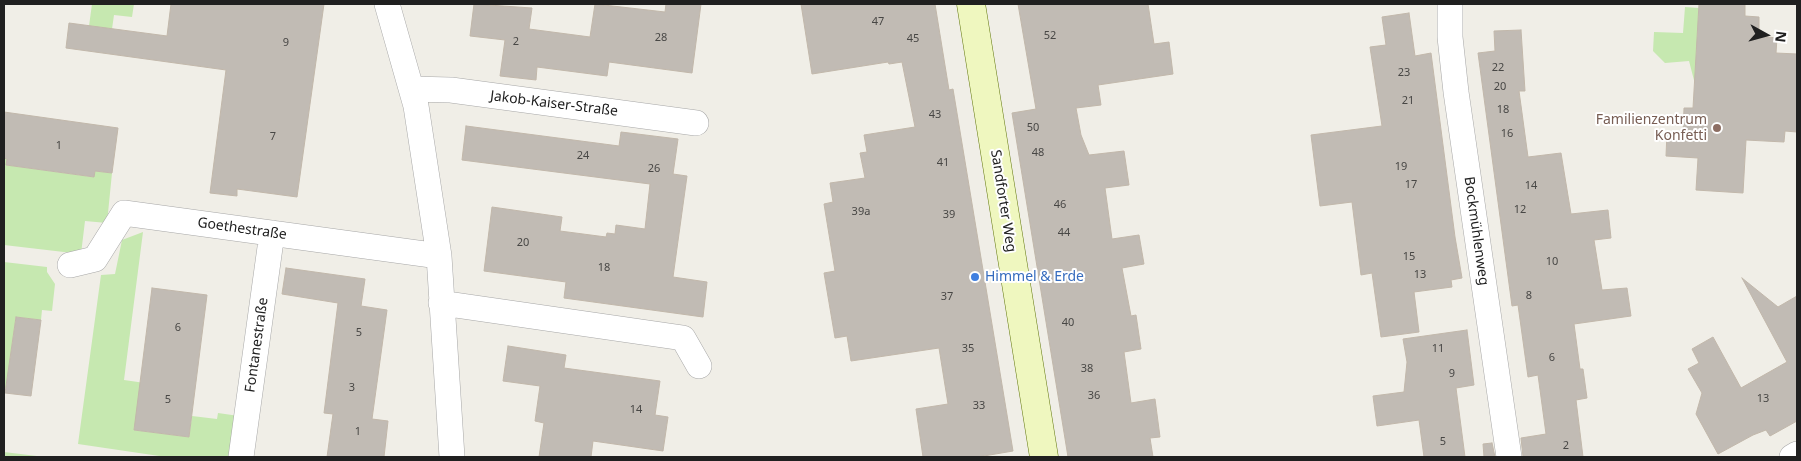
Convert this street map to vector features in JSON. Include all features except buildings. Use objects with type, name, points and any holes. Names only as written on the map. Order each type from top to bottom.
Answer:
[{"type":"street","points":[[387,4],[412,89],[439,256],[452,457]]},
{"type":"street","name":"Sandforter Weg","points":[[971,4],[1044,457]]},
{"type":"street","name":"Bockmühlenweg","points":[[1450,4],[1450,37],[1456,92],[1508,457]]},
{"type":"street","name":"Jakob-Kaiser-Straße","points":[[412,89],[451,90],[696,123]]},
{"type":"street","name":"Goethestraße","points":[[70,265],[94,259],[124,213],[439,256]]},
{"type":"street","name":"Fontanestraße","points":[[241,457],[272,233]]},
{"type":"street","points":[[441,303],[683,338],[699,366]]},
{"type":"street","points":[[1792,457],[1797,454]]},
{"type":"green space","points":[[92,4],[134,4],[132,17],[114,15],[112,29],[89,26]]},
{"type":"green space","points":[[1685,7],[1699,8],[1695,84],[1689,61],[1665,63],[1653,51],[1654,32],[1683,33]]},
{"type":"green space","points":[[4,158],[7,159],[6,165],[42,170],[93,177],[95,171],[112,173],[107,223],[85,221],[81,254],[4,245]]},
{"type":"green space","points":[[143,232],[124,380],[145,383],[134,430],[189,437],[192,416],[217,419],[218,413],[239,416],[231,457],[166,457],[78,444],[101,275],[115,274],[122,240]]},
{"type":"green space","points":[[4,262],[47,267],[47,272],[55,284],[52,311],[42,310],[41,320],[16,317],[6,388],[4,387]]},
{"type":"green space","points":[[4,452],[45,457],[4,457]]},
{"type":"place","name":"Familienzentrum Konfetti","points":[[1717,128]]},
{"type":"place","name":"Himmel & Erde","points":[[975,277]]}]
